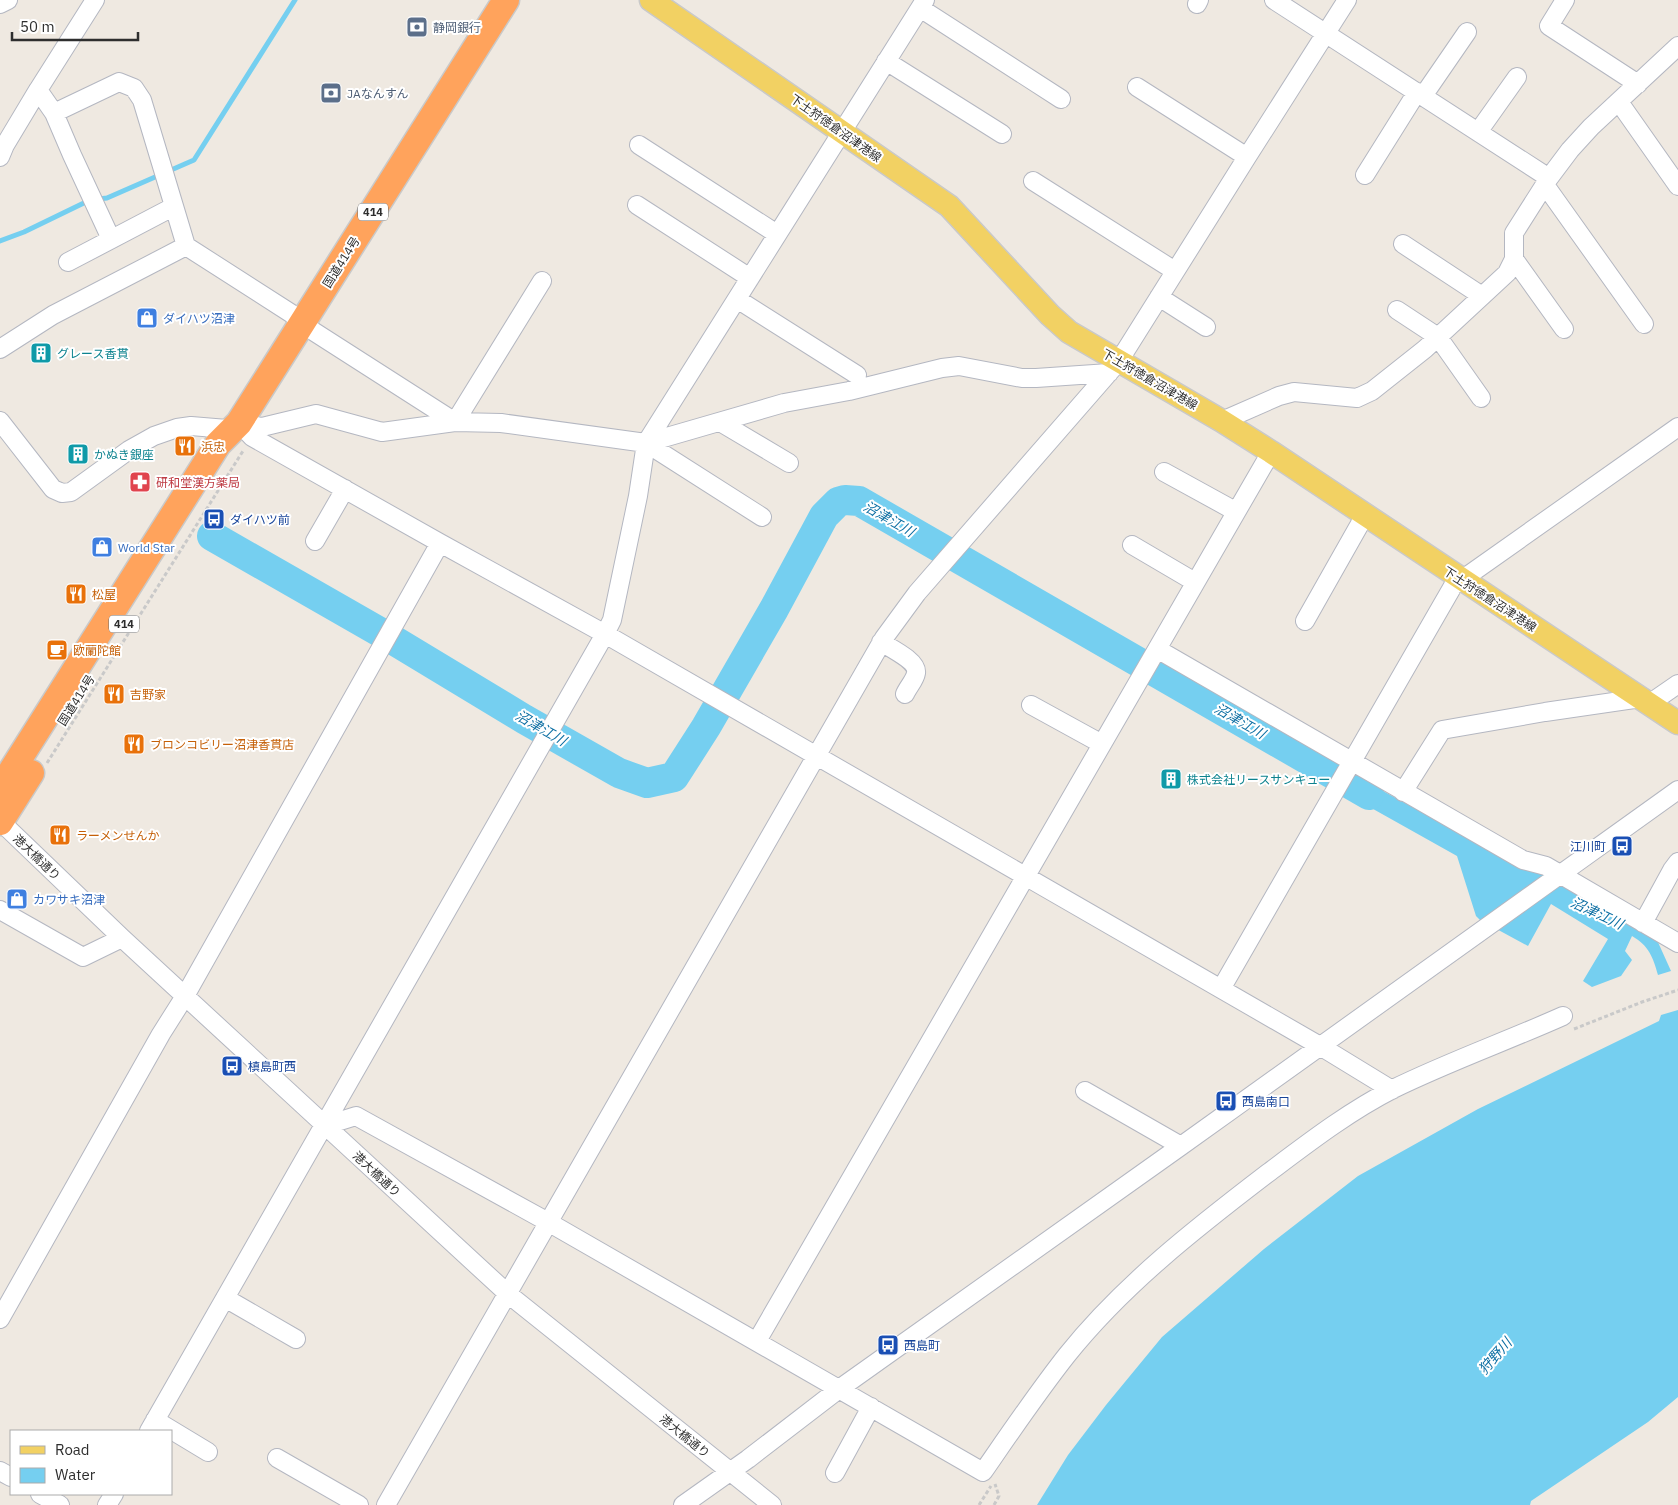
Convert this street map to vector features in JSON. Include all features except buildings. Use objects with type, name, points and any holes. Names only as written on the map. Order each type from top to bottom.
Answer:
[{"type":"highway","name":"国道414号","points":[[0,789],[218,444],[239,423],[506,0]]},
{"type":"highway","name":"国道414号","points":[[0,821],[233,450],[239,423]]},
{"type":"main road","name":"下土狩徳倉沼津港線","points":[[651,0],[949,206],[1060,326],[1114,367],[1222,421],[1678,723]]},
{"type":"street","points":[[0,157],[5,145],[38,90],[95,0]]},
{"type":"street","points":[[1274,0],[1478,132],[1547,182],[1644,324]]},
{"type":"street","points":[[386,1505],[881,642],[917,593],[1114,367],[1347,0]]},
{"type":"street","points":[[1565,0],[1549,26],[1638,84]]},
{"type":"street","points":[[152,1425],[605,634],[612,620],[638,496],[646,443],[922,4],[1062,99]]},
{"type":"street","points":[[1365,175],[1420,94],[1467,32]]},
{"type":"street","points":[[1222,421],[1279,396],[1294,392],[1357,398],[1372,391],[1425,349],[1507,273],[1514,259],[1514,232],[1547,182],[1576,144],[1678,46]]},
{"type":"street","points":[[886,61],[1002,134]]},
{"type":"street","points":[[1478,132],[1517,77]]},
{"type":"street","points":[[54,113],[119,82],[134,88],[142,100],[186,246],[292,314],[302,324],[456,422]]},
{"type":"street","points":[[1137,87],[1247,157]]},
{"type":"street","points":[[38,90],[54,113],[111,239]]},
{"type":"street","points":[[1619,102],[1678,186]]},
{"type":"street","points":[[639,145],[778,234]]},
{"type":"street","points":[[1033,181],[1175,271]]},
{"type":"street","points":[[637,205],[750,278]]},
{"type":"street","points":[[68,262],[173,207]]},
{"type":"street","points":[[1403,244],[1482,296]]},
{"type":"street","points":[[0,349],[53,315],[186,246]]},
{"type":"street","points":[[1514,259],[1564,329]]},
{"type":"street","points":[[456,422],[542,281]]},
{"type":"street","points":[[1159,297],[1206,327]]},
{"type":"street","points":[[737,299],[857,375]]},
{"type":"street","points":[[1397,310],[1438,337],[1481,398]]},
{"type":"street","points":[[646,443],[784,403],[850,391],[942,368],[959,366],[1022,378],[1036,378],[1114,367]]},
{"type":"street","points":[[0,421],[53,489],[62,493],[71,492],[129,450],[154,436],[177,428],[191,426],[226,429],[239,423],[262,427],[316,414],[374,431],[386,432],[456,422],[501,422],[646,443],[762,516]]},
{"type":"street","points":[[720,422],[789,463]]},
{"type":"street","points":[[239,423],[252,436],[731,706],[1390,1088]]},
{"type":"street","points":[[1221,989],[1453,586],[1678,427]]},
{"type":"street","points":[[757,1341],[1235,511],[1271,452]]},
{"type":"street","points":[[1164,472],[1235,511]]},
{"type":"street","points":[[315,541],[345,489]]},
{"type":"street","points":[[1305,621],[1365,515]]},
{"type":"street","points":[[0,1319],[161,1034],[185,996],[440,543]]},
{"type":"street","points":[[1132,545],[1195,582]]},
{"type":"street","points":[[881,642],[898,652],[916,668],[916,675],[905,694]]},
{"type":"street","points":[[1157,649],[1522,860],[1546,866],[1678,943]]},
{"type":"street","points":[[1403,792],[1442,730],[1546,712],[1645,701],[1678,684]]},
{"type":"street","points":[[1031,705],[1102,744]]},
{"type":"street","points":[[684,1505],[839,1389],[1678,790]]},
{"type":"street","name":"港大橋通り","points":[[0,821],[122,938],[508,1294],[772,1505]]},
{"type":"street","points":[[1643,923],[1678,862]]},
{"type":"street","points":[[0,910],[83,957],[122,938]]},
{"type":"street","points":[[324,1126],[356,1116],[548,1222],[983,1472],[1067,1355],[1104,1313],[1160,1260],[1228,1203],[1297,1152],[1390,1088],[1563,1016]]},
{"type":"street","points":[[1085,1092],[1181,1146]]},
{"type":"street","points":[[225,1298],[296,1340]]},
{"type":"street","points":[[835,1473],[871,1407]]},
{"type":"street","points":[[172,1435],[208,1452]]},
{"type":"street","points":[[277,1458],[359,1505]]},
{"type":"street","points":[[42,1495],[60,1505]]},
{"type":"path","points":[[979,1505],[994,1481],[999,1496],[994,1505]]},
{"type":"water","points":[[1341,768],[1531,872],[1545,873],[1657,940],[1671,971],[1658,975],[1650,952],[1632,936],[1625,951],[1632,960],[1621,976],[1592,987],[1583,981],[1608,939],[1551,904],[1528,946],[1480,920],[1476,916],[1457,856],[1341,791]]},
{"type":"water","name":"狩野川","points":[[1678,1010],[1678,1397],[1648,1422],[1531,1501],[1530,1505],[1037,1505],[1068,1455],[1162,1337],[1264,1249],[1358,1176],[1478,1109],[1659,1021],[1661,1015]]},
{"type":"waterway","points":[[0,241],[24,232],[90,200],[107,198],[194,160],[295,0]]},
{"type":"waterway","name":"沼津江川","points":[[212,536],[385,635],[524,719],[619,773],[647,783],[674,777],[706,727],[774,609],[824,516],[838,502],[845,500],[859,501],[1369,795]]},
{"type":"place","name":"静岡銀行","points":[[417,27]]},
{"type":"place","name":"JAなんすん","points":[[331,93]]},
{"type":"place","name":"ダイハツ沼津","points":[[147,318]]},
{"type":"place","name":"グレース香貫","points":[[41,353]]},
{"type":"place","name":"浜忠","points":[[185,446]]},
{"type":"place","name":"かぬき銀座","points":[[78,454]]},
{"type":"place","name":"研和堂漢方薬局","points":[[140,482]]},
{"type":"place","name":"ダイハツ前","points":[[214,519]]},
{"type":"place","name":"World Star","points":[[102,547]]},
{"type":"place","name":"松屋","points":[[76,594]]},
{"type":"place","name":"欧蘭陀館","points":[[57,650]]},
{"type":"place","name":"吉野家","points":[[114,694]]},
{"type":"place","name":"ブロンコビリー沼津香貫店","points":[[134,744]]},
{"type":"place","name":"株式会社リースサンキュー","points":[[1171,779]]},
{"type":"place","name":"ラーメンせんか","points":[[60,835]]},
{"type":"place","name":"江川町","points":[[1622,846]]},
{"type":"place","name":"カワサキ沼津","points":[[17,899]]},
{"type":"place","name":"槙島町西","points":[[232,1066]]},
{"type":"place","name":"西島南口","points":[[1226,1101]]},
{"type":"place","name":"西島町","points":[[888,1345]]}]
